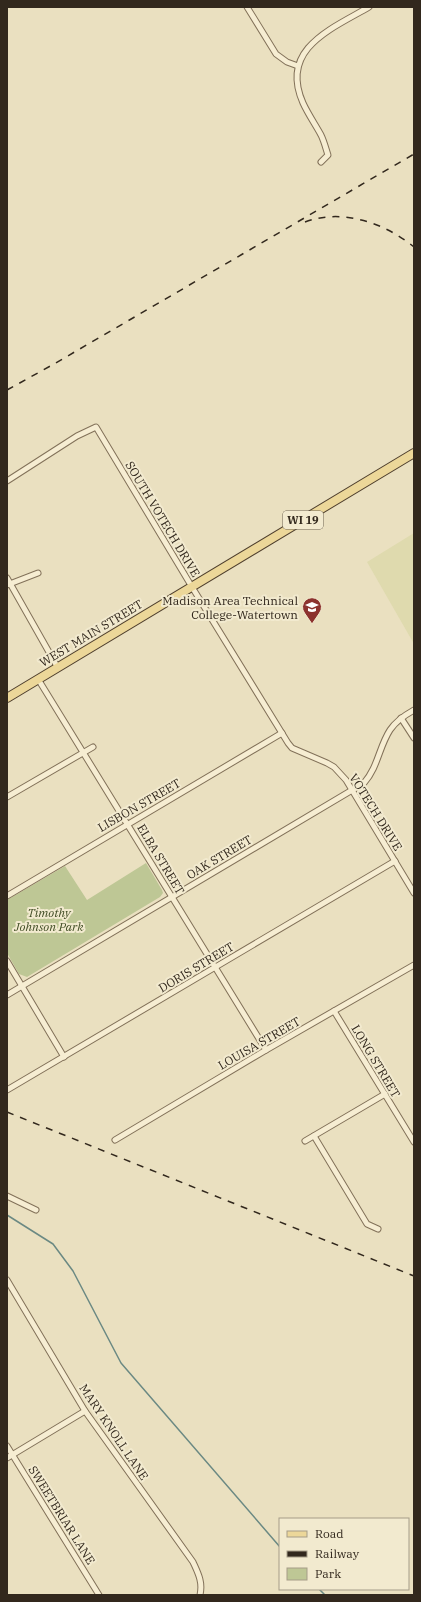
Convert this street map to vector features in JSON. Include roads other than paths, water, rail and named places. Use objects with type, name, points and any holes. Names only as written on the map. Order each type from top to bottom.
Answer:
[{"type":"main road","name":"WEST MAIN STREET","points":[[7,698],[414,452]]},
{"type":"street","points":[[248,7],[276,54],[298,66]]},
{"type":"street","points":[[321,162],[328,155],[322,136],[303,104],[298,91],[296,76],[298,66],[305,49],[314,40],[369,7]]},
{"type":"street","name":"SOUTH VOTECH DRIVE","points":[[7,481],[77,436],[96,427],[238,663]]},
{"type":"street","points":[[38,573],[8,582],[58,668]]},
{"type":"street","name":"VOTECH DRIVE","points":[[238,663],[292,748],[334,767],[346,780],[414,893]]},
{"type":"street","name":"ELBA STREET","points":[[38,679],[266,1050]]},
{"type":"street","name":"OAK STREET","points":[[7,996],[172,896],[364,783],[369,777],[390,730],[402,718],[414,710]]},
{"type":"street","points":[[402,718],[414,738]]},
{"type":"street","name":"LISBON STREET","points":[[7,896],[282,733]]},
{"type":"street","points":[[7,797],[93,747]]},
{"type":"street","name":"DORIS STREET","points":[[7,1090],[394,861]]},
{"type":"street","points":[[7,961],[64,1057]]},
{"type":"street","name":"LOUISA STREET","points":[[115,1140],[334,1010],[414,965]]},
{"type":"street","name":"LONG STREET","points":[[334,1010],[414,1142]]},
{"type":"street","points":[[305,1141],[385,1094]]},
{"type":"street","points":[[314,1136],[367,1224],[378,1229]]},
{"type":"street","points":[[7,1196],[36,1210]]},
{"type":"street","name":"MARY KNOLL LANE","points":[[7,1280],[85,1411],[193,1562],[199,1575],[202,1587],[200,1595]]},
{"type":"street","points":[[7,1458],[85,1411]]},
{"type":"street","name":"SWEETBRIAR LANE","points":[[7,1446],[99,1595]]},
{"type":"waterway","points":[[7,1215],[53,1244],[73,1271],[121,1363],[279,1546]]},
{"type":"waterway","points":[[320,1590],[325,1595]]},
{"type":"railway","points":[[7,390],[414,154]]},
{"type":"railway","points":[[305,222],[319,218],[334,217],[348,217],[362,220],[390,231],[403,238],[414,247]]},
{"type":"railway","points":[[7,1112],[414,1276]]},
{"type":"place","name":"Madison Area Technical College-Watertown","points":[[312,624]]},
{"type":"park label","name":"Timothy Johnson Park","points":[[49,919]]}]
